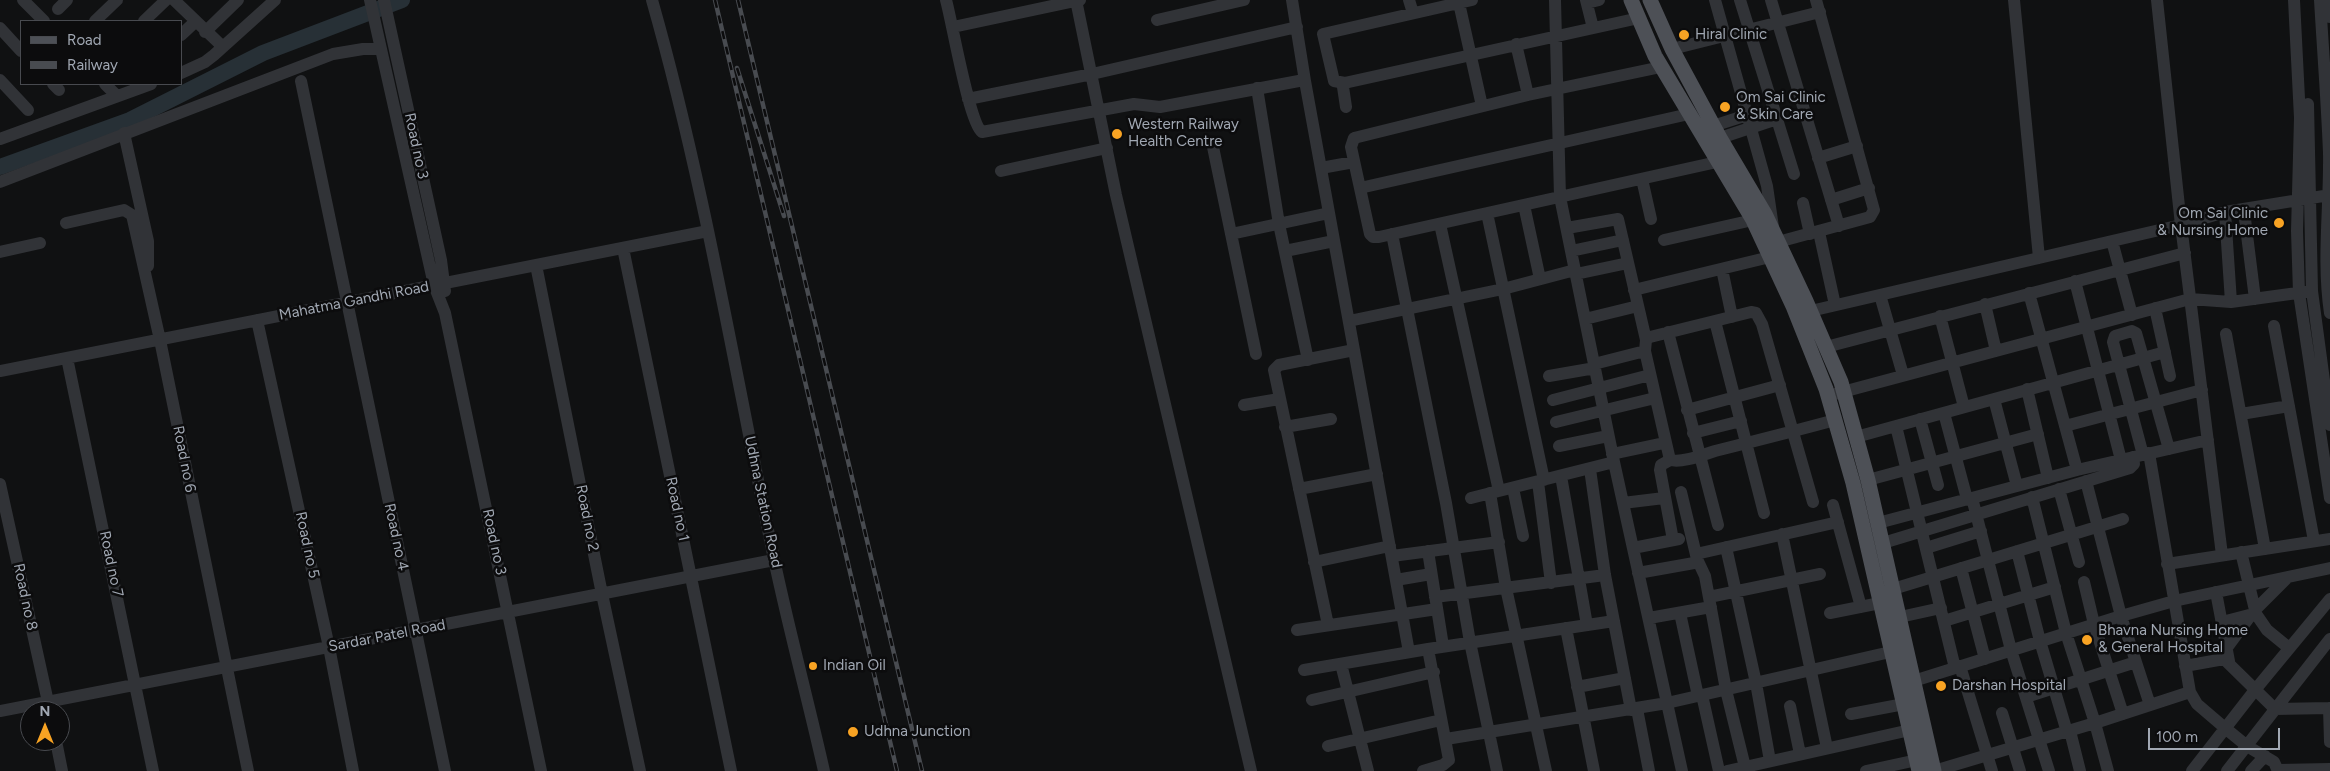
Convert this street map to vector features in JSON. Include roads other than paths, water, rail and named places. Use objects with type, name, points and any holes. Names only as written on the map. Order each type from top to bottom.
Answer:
[{"type":"main road","points":[[1631,0],[1661,67],[1689,114],[1724,159],[1776,237],[1803,313],[1853,483],[1918,766]]},
{"type":"main road","points":[[1650,0],[1672,48],[1717,132],[1724,159],[1770,257],[1803,313],[1826,347],[1844,391],[1883,543],[1934,771]]},
{"type":"street","points":[[23,0],[43,20]]},
{"type":"street","points":[[58,9],[67,0]]},
{"type":"street","points":[[96,20],[117,0]]},
{"type":"street","points":[[145,20],[173,0],[223,47]]},
{"type":"street","points":[[205,32],[238,0]]},
{"type":"street","points":[[182,73],[205,62],[275,0]]},
{"type":"street","name":"Road no 3","points":[[370,0],[439,284]]},
{"type":"street","name":"Road no 3","points":[[384,0],[393,37],[439,284],[541,771]]},
{"type":"street","name":"Udhna Station Road","points":[[652,0],[666,49],[708,231],[774,560],[824,771]]},
{"type":"street","points":[[946,0],[968,98],[977,128],[982,132],[1134,104],[1160,107],[1304,80]]},
{"type":"street","points":[[953,27],[1077,0],[1116,195],[1252,771]]},
{"type":"street","points":[[1157,20],[1244,0]]},
{"type":"street","points":[[1292,0],[1304,80],[1410,652]]},
{"type":"street","points":[[1409,0],[1414,13]]},
{"type":"street","points":[[1472,0],[1323,34],[1334,81],[1345,83],[1639,18]]},
{"type":"street","points":[[1555,0],[1560,197],[1608,436],[1682,771]]},
{"type":"street","points":[[1672,48],[1726,35],[1778,22],[1818,6],[1869,188],[1873,215],[1814,233],[1776,237],[1767,186],[1726,35],[1715,0]]},
{"type":"street","points":[[1740,0],[1794,174]]},
{"type":"street","points":[[1771,0],[1839,226]]},
{"type":"street","points":[[2014,0],[2039,258]]},
{"type":"street","points":[[2157,0],[2181,225],[2222,555]]},
{"type":"street","points":[[2294,0],[2304,199]]},
{"type":"street","points":[[2302,0],[2309,122],[2304,199],[2297,231],[2330,498]]},
{"type":"street","points":[[2320,0],[2328,118],[2330,313]]},
{"type":"street","points":[[2329,0],[2330,17]]},
{"type":"street","points":[[1591,1],[1593,28]]},
{"type":"street","points":[[1459,3],[1482,106]]},
{"type":"street","points":[[182,33],[196,22]]},
{"type":"street","points":[[968,98],[1092,74],[1297,27]]},
{"type":"street","points":[[0,28],[20,49]]},
{"type":"street","points":[[0,182],[333,54],[380,44]]},
{"type":"street","points":[[1516,44],[1528,95]]},
{"type":"street","points":[[1661,67],[1528,95],[1354,138],[1351,147],[1370,234],[1373,237],[1379,237],[1724,159]]},
{"type":"street","points":[[0,80],[28,110]]},
{"type":"street","name":"Road no 4","points":[[301,81],[446,771]]},
{"type":"street","points":[[1345,83],[1343,87],[1346,107]]},
{"type":"street","points":[[0,139],[112,91],[145,85]]},
{"type":"street","points":[[1256,88],[1279,224],[1308,360]]},
{"type":"street","points":[[1360,188],[1689,114]]},
{"type":"street","points":[[1717,132],[1749,121],[1777,118]]},
{"type":"street","points":[[124,134],[148,241],[147,278]]},
{"type":"street","points":[[1213,146],[1256,354]]},
{"type":"street","points":[[1818,158],[1857,146]]},
{"type":"street","points":[[1000,171],[1107,148]]},
{"type":"street","points":[[1320,168],[1354,162]]},
{"type":"street","points":[[1642,179],[1651,219]]},
{"type":"street","points":[[1831,200],[1869,188]]},
{"type":"street","points":[[1803,313],[2181,225],[2224,212],[2329,195]]},
{"type":"street","points":[[1802,203],[1814,233],[1835,306]]},
{"type":"street","points":[[1524,205],[1540,279]]},
{"type":"street","name":"Road no 6","points":[[66,223],[124,210],[132,215],[160,340],[225,667],[248,771]]},
{"type":"street","points":[[2244,210],[2255,298]]},
{"type":"street","points":[[2224,212],[2231,302]]},
{"type":"street","points":[[1231,234],[1329,213]]},
{"type":"street","points":[[1487,213],[1541,481],[1551,582]]},
{"type":"street","points":[[1567,228],[1615,218],[1619,221],[1638,306],[1664,443],[1670,460]]},
{"type":"street","points":[[1664,240],[1753,220]]},
{"type":"street","points":[[1440,224],[1494,492],[1498,542],[1506,588],[1546,771]]},
{"type":"street","name":"Mahatma Gandhi Road","points":[[0,372],[708,231]]},
{"type":"street","points":[[1392,234],[1454,548],[1470,642],[1498,771]]},
{"type":"street","points":[[1571,251],[1623,240]]},
{"type":"street","points":[[1285,251],[1334,241]]},
{"type":"street","points":[[2112,241],[2132,314]]},
{"type":"street","points":[[0,252],[40,243]]},
{"type":"street","name":"Road no 1","points":[[622,248],[731,771]]},
{"type":"street","points":[[1826,347],[1890,328],[2185,253]]},
{"type":"street","points":[[1634,290],[1770,257]]},
{"type":"street","points":[[1349,321],[1503,289],[1540,279],[1628,263]]},
{"type":"street","name":"Road no 2","points":[[536,265],[602,594],[640,771]]},
{"type":"street","points":[[1722,269],[1732,317]]},
{"type":"street","points":[[1883,543],[2130,468],[2134,464],[2136,456],[2109,414],[2075,281]]},
{"type":"street","points":[[1828,395],[2190,299],[2231,302],[2305,292]]},
{"type":"street","points":[[2305,292],[2330,425]]},
{"type":"street","points":[[2029,293],[2077,470]]},
{"type":"street","points":[[1880,295],[1903,376]]},
{"type":"street","points":[[1986,304],[1996,351]]},
{"type":"street","points":[[1585,319],[1638,306]]},
{"type":"street","points":[[2155,308],[2170,376]]},
{"type":"street","points":[[1549,376],[1594,366],[1645,345],[1650,337],[1751,312],[1756,313],[1760,317],[1813,502]]},
{"type":"street","points":[[1940,316],[1964,407]]},
{"type":"street","name":"Road no 5","points":[[257,320],[329,647],[353,771]]},
{"type":"street","points":[[1715,321],[1764,513]]},
{"type":"street","points":[[2274,326],[2314,541]]},
{"type":"street","points":[[2169,449],[2136,333],[2132,331],[2123,334],[2113,339],[2130,408],[2136,456],[2167,564],[2190,692],[2197,704],[2247,746],[2274,762],[2278,770],[2330,769]]},
{"type":"street","points":[[1668,332],[1718,525]]},
{"type":"street","points":[[2226,334],[2265,549]]},
{"type":"street","points":[[1328,625],[1274,375],[1275,366],[1354,350]]},
{"type":"street","points":[[1856,437],[2165,352]]},
{"type":"street","name":"Road no 7","points":[[68,358],[153,771]]},
{"type":"street","points":[[1553,400],[1650,375]]},
{"type":"street","points":[[1688,410],[1780,385]]},
{"type":"street","points":[[2027,389],[2048,478]]},
{"type":"street","points":[[2065,426],[2202,390]]},
{"type":"street","points":[[1556,422],[1604,412],[1655,398]]},
{"type":"street","points":[[1244,405],[1279,399]]},
{"type":"street","points":[[1994,399],[2017,486]]},
{"type":"street","points":[[2241,414],[2289,406]]},
{"type":"street","points":[[1944,413],[1955,457],[1976,514],[2011,650],[2049,771]]},
{"type":"street","points":[[1920,419],[1938,485]]},
{"type":"street","points":[[1285,427],[1331,420]]},
{"type":"street","points":[[1673,540],[1664,498],[1661,465],[1670,460],[1675,462],[1835,420]]},
{"type":"street","points":[[1693,433],[1742,421]]},
{"type":"street","points":[[1896,426],[1944,621],[1992,771]]},
{"type":"street","points":[[1868,480],[2038,434]]},
{"type":"street","points":[[1559,446],[1608,436]]},
{"type":"street","points":[[1878,523],[2077,470],[2208,440]]},
{"type":"street","points":[[1471,498],[1590,469],[1613,458],[1664,443]]},
{"type":"street","points":[[1590,469],[1606,575],[1625,678],[1649,771]]},
{"type":"street","points":[[1298,489],[1377,474]]},
{"type":"street","points":[[1561,476],[1587,625]]},
{"type":"street","points":[[2086,481],[2121,616],[2150,705]]},
{"type":"street","name":"Road no 8","points":[[0,484],[48,701]]},
{"type":"street","points":[[1513,488],[1523,536]]},
{"type":"street","points":[[2059,489],[2079,562]]},
{"type":"street","points":[[1681,492],[1690,537],[1696,557],[1704,571],[1726,690],[1745,767]]},
{"type":"street","points":[[2032,497],[2066,633],[2096,723],[2108,771]]},
{"type":"street","points":[[1623,503],[1664,498]]},
{"type":"street","points":[[1832,505],[1861,607]]},
{"type":"street","points":[[1893,588],[2123,519]]},
{"type":"street","points":[[1696,557],[1726,547],[1838,522]]},
{"type":"street","points":[[1926,548],[1980,532]]},
{"type":"street","points":[[1782,534],[1827,748]]},
{"type":"street","points":[[1633,548],[1690,537]]},
{"type":"street","points":[[2167,564],[2330,539]]},
{"type":"street","points":[[1314,562],[1391,551],[1428,551],[1498,542]]},
{"type":"street","points":[[1726,547],[1756,683],[1770,761]]},
{"type":"street","points":[[2017,550],[2040,641],[2080,771]]},
{"type":"street","points":[[1428,551],[1443,646]]},
{"type":"street","points":[[2241,552],[2254,613],[2268,630],[2289,648]]},
{"type":"street","points":[[1638,573],[1694,563],[1696,557]]},
{"type":"street","name":"Sardar Patel Road","points":[[69,701],[136,684],[774,560]]},
{"type":"street","points":[[1961,568],[1986,658]]},
{"type":"street","points":[[1899,685],[2174,601],[2330,568]]},
{"type":"street","points":[[1396,580],[1431,574]]},
{"type":"street","points":[[1648,618],[1680,613],[1736,592],[1820,574]]},
{"type":"street","points":[[1297,630],[1402,615],[1462,594],[1606,575]]},
{"type":"street","points":[[2185,666],[2220,659],[2228,655],[2254,613],[2288,577]]},
{"type":"street","points":[[2084,582],[2094,624],[2123,714]]},
{"type":"street","points":[[1944,621],[2055,587]]},
{"type":"street","points":[[2216,592],[2228,655],[2255,690],[2274,709],[2330,708],[2330,742]]},
{"type":"street","points":[[2192,771],[2255,690],[2330,599]]},
{"type":"street","points":[[1830,613],[1880,603]]},
{"type":"street","points":[[1900,617],[1941,608]]},
{"type":"street","points":[[1680,613],[1719,771]]},
{"type":"street","points":[[2222,622],[2254,613]]},
{"type":"street","points":[[1304,670],[1443,646],[1614,621]]},
{"type":"street","points":[[1566,628],[1594,771]]},
{"type":"street","points":[[2227,771],[2330,639]]},
{"type":"street","points":[[1446,739],[1536,726],[1667,703],[1907,648]]},
{"type":"street","points":[[1423,771],[1447,764],[1449,760],[1434,672],[1428,649]]},
{"type":"street","points":[[2026,697],[2136,662]]},
{"type":"street","points":[[1341,664],[1368,771]]},
{"type":"street","points":[[1312,700],[1434,672]]},
{"type":"street","points":[[1577,687],[1625,678]]},
{"type":"street","points":[[1934,771],[2096,723],[2190,692]]},
{"type":"street","points":[[1851,714],[1904,704]]},
{"type":"street","points":[[1790,706],[1800,754]]},
{"type":"street","name":"Sardar Patel Road","points":[[0,711],[20,709]]},
{"type":"street","points":[[2002,713],[2020,771]]},
{"type":"street","points":[[1328,746],[1441,720]]},
{"type":"street","points":[[1727,771],[1910,730]]},
{"type":"street","points":[[58,751],[62,771]]},
{"type":"street","points":[[2251,771],[2265,756]]},
{"type":"street","points":[[1866,771],[1918,766]]},
{"type":"waterway","points":[[0,167],[130,120],[263,53],[402,0]]},
{"type":"railway","points":[[715,0],[897,771]]},
{"type":"railway","points":[[738,0],[922,771]]},
{"type":"railway","points":[[737,68],[784,216]]},
{"type":"place","name":"Hiral Clinic","points":[[1684,35]]},
{"type":"place","name":"Om Sai Clinic & Skin Care","points":[[1725,107]]},
{"type":"place","name":"Western Railway Health Centre","points":[[1117,134]]},
{"type":"place","name":"Om Sai Clinic & Nursing Home","points":[[2279,223]]},
{"type":"place","name":"Bhavna Nursing Home & General Hospital","points":[[2087,640]]},
{"type":"place","name":"Indian Oil","points":[[813,666]]},
{"type":"place","name":"Darshan Hospital","points":[[1941,686]]},
{"type":"place","name":"Udhna Junction","points":[[853,732]]}]
